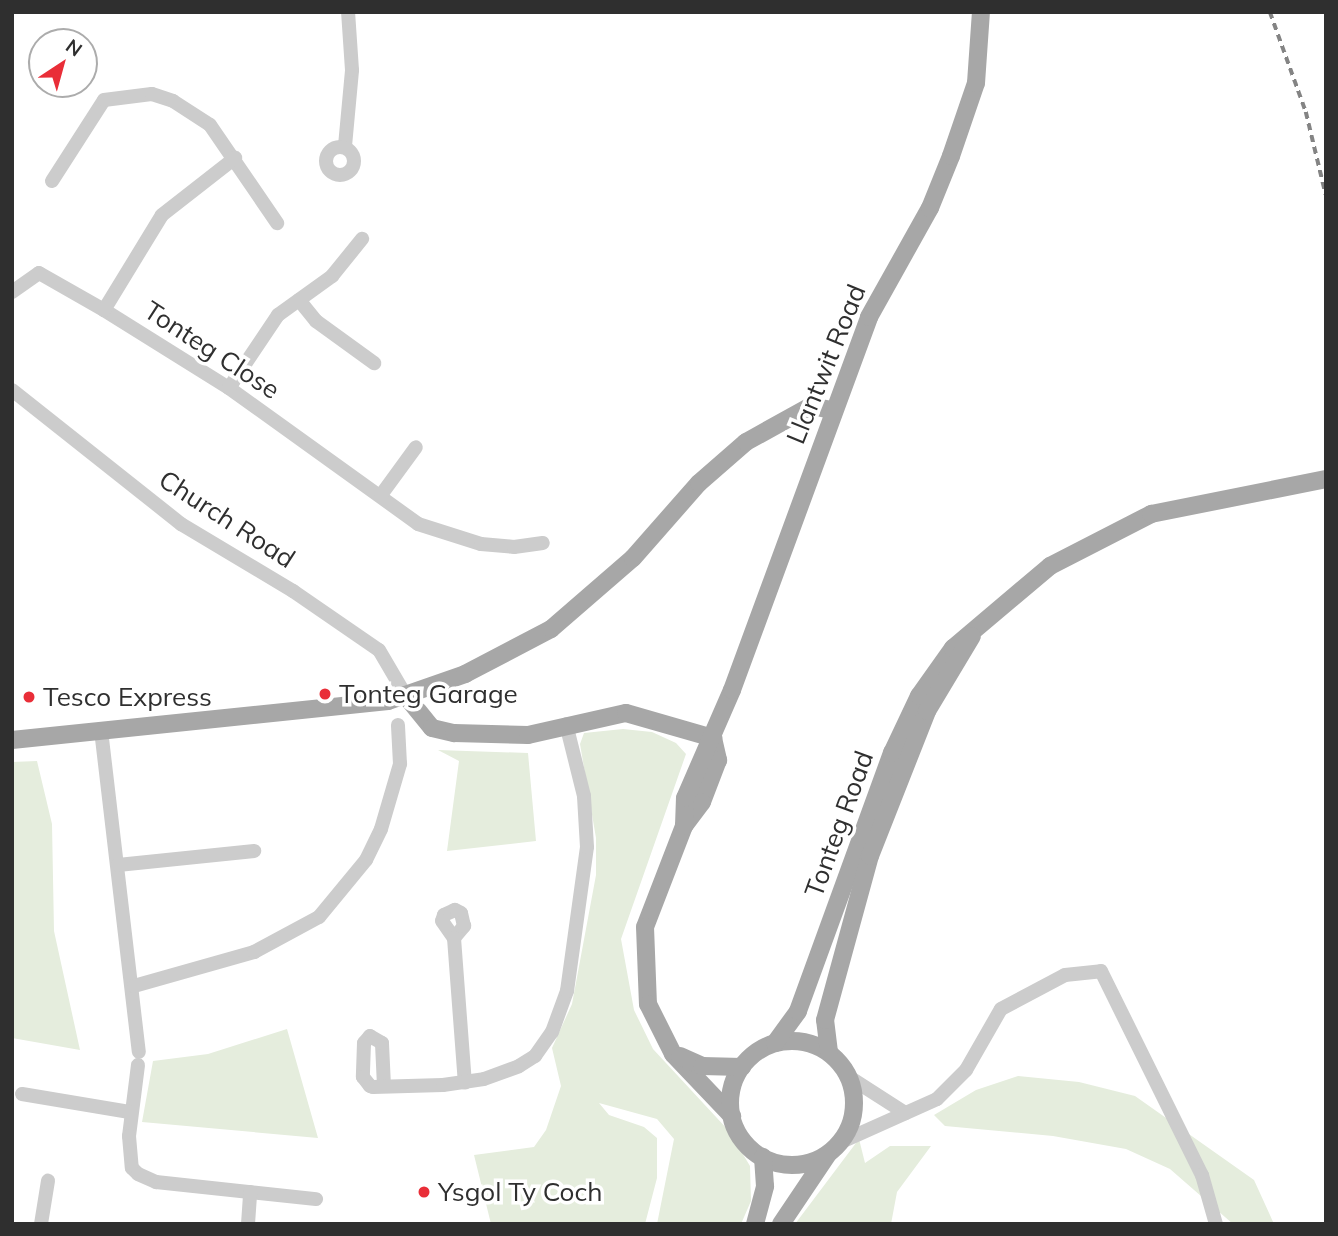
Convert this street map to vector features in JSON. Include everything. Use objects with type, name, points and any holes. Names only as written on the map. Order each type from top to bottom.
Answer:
[{"type":"main road","name":"Llantwit Road","points":[[713,738],[832,410],[869,317],[930,208],[951,156],[976,83],[981,12]]},
{"type":"main road","points":[[12,740],[406,696],[465,674],[551,629],[633,558],[699,483],[746,442],[811,406],[832,410]]},
{"type":"main road","name":"Tonteg Road","points":[[775,1043],[798,1011],[859,838],[919,696],[953,649],[972,636],[1009,597],[1050,566],[1151,514],[1326,479]]},
{"type":"main road","name":"Tonteg Road","points":[[829,1052],[825,1020],[870,856],[927,711],[972,636]]},
{"type":"main road","points":[[406,696],[432,728],[454,733],[528,735],[566,724],[626,713],[713,738],[718,760],[702,802],[684,826],[645,927],[648,1004],[673,1054],[732,1116],[743,1140],[763,1157],[796,1164],[834,1148]]},
{"type":"main road","points":[[732,1116],[732,1091],[742,1067],[775,1043],[793,1041],[829,1052],[849,1077],[854,1108],[834,1148],[781,1224]]},
{"type":"main road","points":[[673,1054],[702,1066],[742,1067]]},
{"type":"main road","points":[[755,1224],[765,1186],[763,1157]]},
{"type":"street","points":[[345,146],[352,70],[348,12]]},
{"type":"street","points":[[52,181],[104,100],[131,94],[152,94],[193,111],[235,158],[276,223]]},
{"type":"street","points":[[104,310],[162,215],[235,158]]},
{"type":"street","points":[[229,388],[278,315],[332,276],[362,239]]},
{"type":"street","name":"Tonteg Close","points":[[12,292],[40,273],[229,388],[418,524],[481,544],[514,547],[544,543]]},
{"type":"street","points":[[299,300],[316,321],[374,363]]},
{"type":"street","name":"Church Road","points":[[12,390],[181,524],[293,591],[379,650],[406,696]]},
{"type":"street","points":[[381,495],[416,447]]},
{"type":"street","points":[[384,1086],[465,1083],[501,1073],[535,1056],[552,1032],[567,991],[587,847],[584,796],[566,724]]},
{"type":"street","points":[[134,986],[254,952],[286,938],[327,909],[366,860],[381,829],[400,764],[398,725]]},
{"type":"street","points":[[101,730],[134,986],[139,1058],[130,1112],[132,1168],[138,1174],[156,1182],[316,1199]]},
{"type":"street","points":[[118,865],[254,851]]},
{"type":"street","points":[[454,938],[465,1083]]},
{"type":"street","points":[[834,1148],[937,1098],[966,1070],[1001,1009],[1065,975],[1101,971],[1202,1175],[1216,1224]]},
{"type":"street","points":[[849,1077],[905,1113]]},
{"type":"street","points":[[23,1094],[130,1112]]},
{"type":"street","points":[[41,1224],[48,1181]]},
{"type":"street","points":[[248,1224],[250,1192]]},
{"type":"green space","points":[[623,729],[652,732],[676,743],[686,754],[621,939],[634,1010],[653,1049],[729,1131],[750,1166],[751,1201],[741,1224],[657,1224],[674,1139],[657,1119],[599,1103],[609,1115],[644,1127],[657,1138],[657,1178],[645,1224],[491,1224],[474,1155],[534,1147],[546,1130],[561,1086],[552,1048],[572,1004],[596,875],[596,838],[580,744],[584,733]]},
{"type":"green space","points":[[438,750],[528,753],[536,841],[447,851],[459,761]]},
{"type":"green space","points":[[37,761],[52,824],[54,931],[80,1050],[12,1038],[12,762]]},
{"type":"green space","points":[[287,1029],[318,1138],[142,1122],[153,1061],[208,1054]]},
{"type":"green space","points":[[1018,1076],[1079,1082],[1135,1096],[1254,1180],[1274,1224],[1233,1224],[1170,1169],[1126,1149],[1053,1136],[945,1126],[934,1115],[976,1090]]},
{"type":"green space","points":[[859,1139],[865,1163],[890,1146],[931,1146],[897,1192],[891,1224],[795,1224]]},
{"type":"railway","points":[[1270,12],[1306,112],[1326,195]]},
{"type":"place","name":"Tonteg Garage","points":[[325,694]]},
{"type":"place","name":"Tesco Express","points":[[29,697]]},
{"type":"place","name":"Ysgol Ty Coch","points":[[424,1192]]}]
